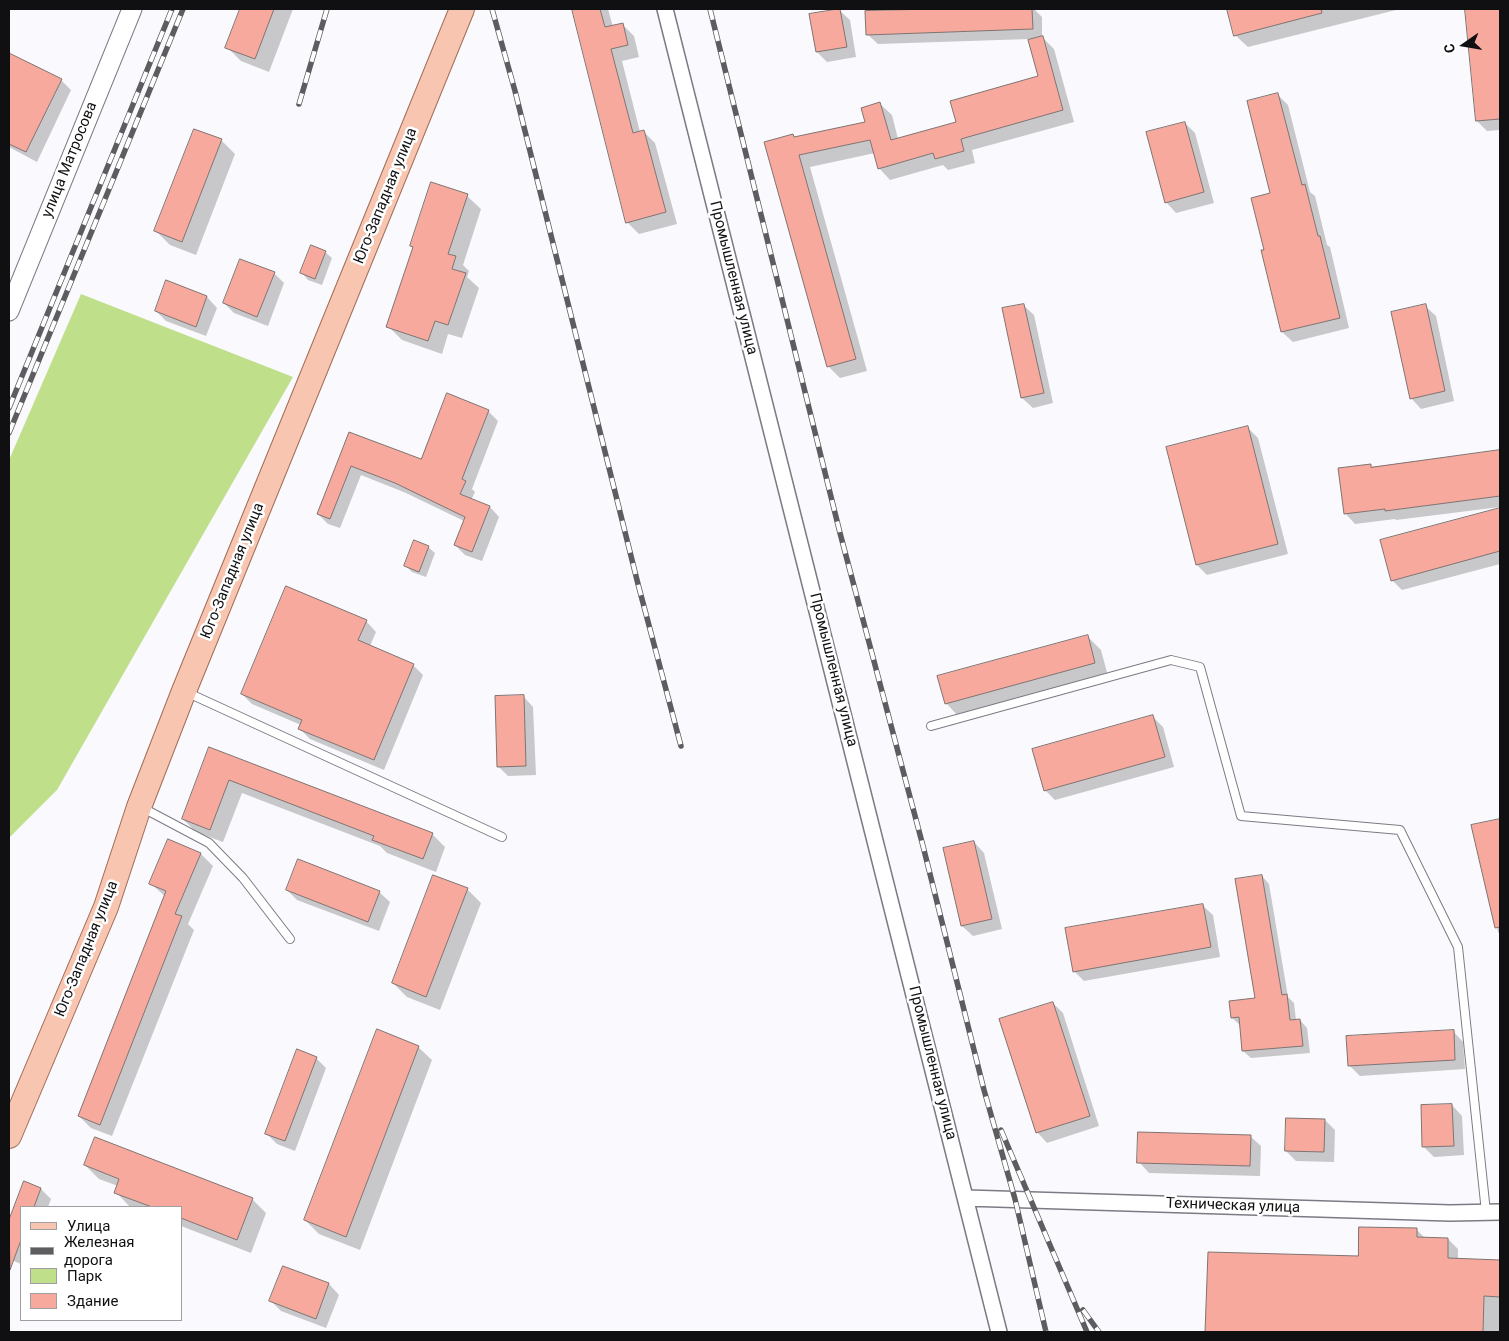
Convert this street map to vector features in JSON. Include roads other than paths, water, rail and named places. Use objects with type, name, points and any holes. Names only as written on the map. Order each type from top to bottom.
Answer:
[{"type":"main road","name":"Юго-Западная улица","points":[[9,1136],[106,908],[140,807],[184,691],[462,9]]},
{"type":"street","name":"улица Матросова","points":[[9,311],[132,9]]},
{"type":"street","name":"Промышленная улица","points":[[665,9],[999,1332]]},
{"type":"street","name":"Техническая улица","points":[[966,1198],[1440,1213],[1493,1212]]},
{"type":"lane","points":[[931,726],[1171,660],[1200,667],[1241,816],[1400,830],[1458,947],[1493,1212]]},
{"type":"lane","points":[[184,691],[502,837]]},
{"type":"lane","points":[[140,807],[208,843],[239,874],[290,939]]},
{"type":"railway","points":[[9,408],[172,9]]},
{"type":"railway","points":[[9,433],[183,9]]},
{"type":"railway","points":[[299,104],[327,9]]},
{"type":"railway","points":[[492,9],[515,91],[638,584],[681,746]]},
{"type":"railway","points":[[710,9],[840,533],[923,846],[984,1090],[1015,1199],[1046,1332]]},
{"type":"railway","points":[[1001,1130],[1087,1332]]},
{"type":"railway","points":[[1083,1310],[1099,1332]]}]
